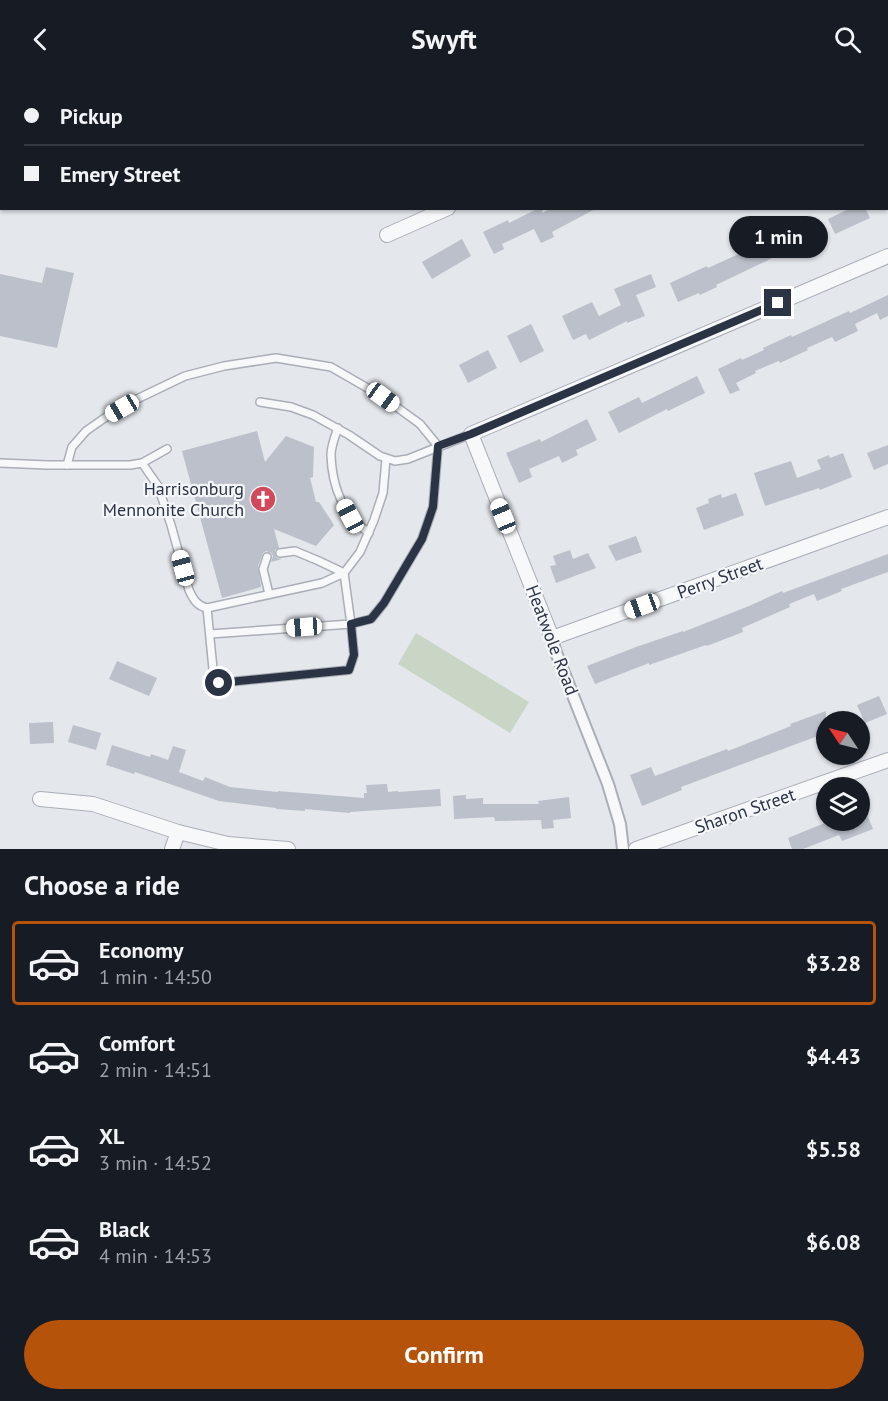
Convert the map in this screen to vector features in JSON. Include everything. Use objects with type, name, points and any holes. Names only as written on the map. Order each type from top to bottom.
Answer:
[{"type":"street","points":[[387,235],[443,210]]},
{"type":"street","points":[[471,434],[888,256]]},
{"type":"street","name":"Heatwole Road","points":[[471,434],[608,784],[620,824],[623,849]]},
{"type":"street","name":"Perry Street","points":[[552,638],[888,517]]},
{"type":"street","name":"Sharon Street","points":[[636,849],[888,760]]},
{"type":"street","points":[[40,799],[93,804],[178,832],[228,844],[288,849]]},
{"type":"street","points":[[172,849],[178,832]]},
{"type":"lane","points":[[67,465],[72,447],[86,431],[137,399],[184,376],[224,366],[276,358],[331,367],[383,397],[420,424],[438,446],[433,507],[422,539],[384,603],[371,619],[351,624],[210,634]]},
{"type":"lane","points":[[260,402],[300,410],[338,428],[386,459],[402,461],[471,434]]},
{"type":"lane","points":[[338,428],[331,453],[336,489],[350,516],[369,533]]},
{"type":"lane","points":[[0,464],[130,465],[142,463],[167,449]]},
{"type":"lane","points":[[142,463],[158,486],[192,598],[202,607],[207,608],[322,583],[344,573],[360,552],[382,498],[386,459]]},
{"type":"lane","points":[[280,553],[295,551],[344,573]]},
{"type":"lane","points":[[267,557],[263,569],[269,594]]},
{"type":"lane","points":[[207,608],[213,669],[219,683],[349,670],[354,655],[344,573]]},
{"type":"green space","points":[[416,633],[529,702],[510,733],[398,664]]},
{"type":"building","points":[[535,210],[542,210],[543,213],[548,210],[593,210],[552,232],[554,237],[541,243],[534,229],[502,244],[504,249],[494,254],[483,232],[508,220],[509,223]]},
{"type":"building","points":[[847,210],[866,210],[870,218],[835,234],[828,219]]},
{"type":"building","points":[[800,221],[812,244],[798,251],[796,248],[783,253],[700,295],[699,293],[678,302],[670,283],[769,240],[789,230],[787,228]]},
{"type":"building","points":[[462,239],[471,256],[432,279],[422,262]]},
{"type":"building","points":[[46,267],[74,273],[57,348],[0,336],[0,274],[42,283]]},
{"type":"building","points":[[651,274],[656,287],[636,295],[645,316],[627,323],[627,321],[589,340],[586,334],[573,340],[562,316],[592,302],[599,316],[621,305],[614,289]]},
{"type":"building","points":[[888,295],[888,316],[880,320],[877,313],[855,324],[858,331],[835,342],[832,337],[780,363],[779,361],[755,371],[756,373],[736,383],[740,390],[730,394],[718,369],[764,350],[763,348],[791,335],[792,337]]},
{"type":"building","points":[[531,324],[544,351],[520,363],[507,336]]},
{"type":"building","points":[[488,350],[497,368],[468,383],[459,365]]},
{"type":"building","points":[[697,376],[705,393],[619,433],[608,412],[639,397],[642,403]]},
{"type":"building","points":[[587,419],[597,440],[576,450],[578,455],[562,463],[559,456],[529,469],[532,477],[519,483],[506,453],[540,439],[541,442]]},
{"type":"building","points":[[257,431],[265,462],[286,436],[314,447],[313,477],[310,478],[316,502],[319,502],[334,525],[316,546],[274,529],[279,548],[275,550],[275,554],[277,558],[282,559],[271,562],[273,556],[271,553],[266,551],[263,553],[258,566],[261,587],[222,598],[182,451]]},
{"type":"building","points":[[888,445],[888,464],[874,470],[867,453]]},
{"type":"building","points":[[843,453],[852,477],[820,490],[819,488],[765,506],[754,473],[791,461],[797,478],[821,469],[817,460]]},
{"type":"building","points":[[736,493],[744,515],[704,530],[696,508],[709,503],[708,499],[721,494],[722,498]]},
{"type":"building","points":[[636,536],[642,552],[616,561],[608,546]]},
{"type":"building","points":[[570,550],[573,559],[588,553],[596,568],[556,583],[550,566],[556,565],[553,556]]},
{"type":"building","points":[[888,554],[888,572],[841,589],[842,591],[817,601],[814,594],[789,604],[790,607],[742,628],[743,632],[707,646],[649,665],[649,663],[595,684],[587,666],[683,632],[782,591],[783,593]]},
{"type":"building","points":[[117,661],[157,678],[149,696],[109,679]]},
{"type":"building","points":[[879,696],[887,714],[870,721],[870,711],[860,711],[857,705]]},
{"type":"building","points":[[816,715],[816,737],[681,787],[682,790],[642,806],[630,775],[651,767],[655,776],[727,749],[728,751],[791,726],[790,724]]},
{"type":"building","points":[[53,722],[54,743],[30,744],[29,723]]},
{"type":"building","points":[[73,725],[101,733],[96,750],[68,742]]},
{"type":"building","points":[[112,745],[168,760],[173,746],[186,750],[179,772],[203,781],[205,777],[230,787],[364,798],[364,793],[367,793],[366,785],[387,784],[388,792],[440,789],[441,806],[350,813],[276,809],[219,801],[135,772],[134,774],[106,765]]},
{"type":"building","points":[[466,795],[466,799],[483,798],[483,804],[539,804],[538,801],[569,797],[571,818],[553,820],[554,828],[542,829],[541,820],[495,821],[494,817],[454,819],[453,796]]},
{"type":"building","points":[[816,827],[816,831],[868,831],[842,841],[839,835],[803,849],[792,849],[788,838]]},
{"type":"place","name":"Harrisonburg Mennonite Church","points":[[263,499]]},
{"type":"route","points":[[219,683],[349,670],[354,655],[351,624],[371,619],[384,603],[422,539],[433,507],[438,446],[778,303]]}]
